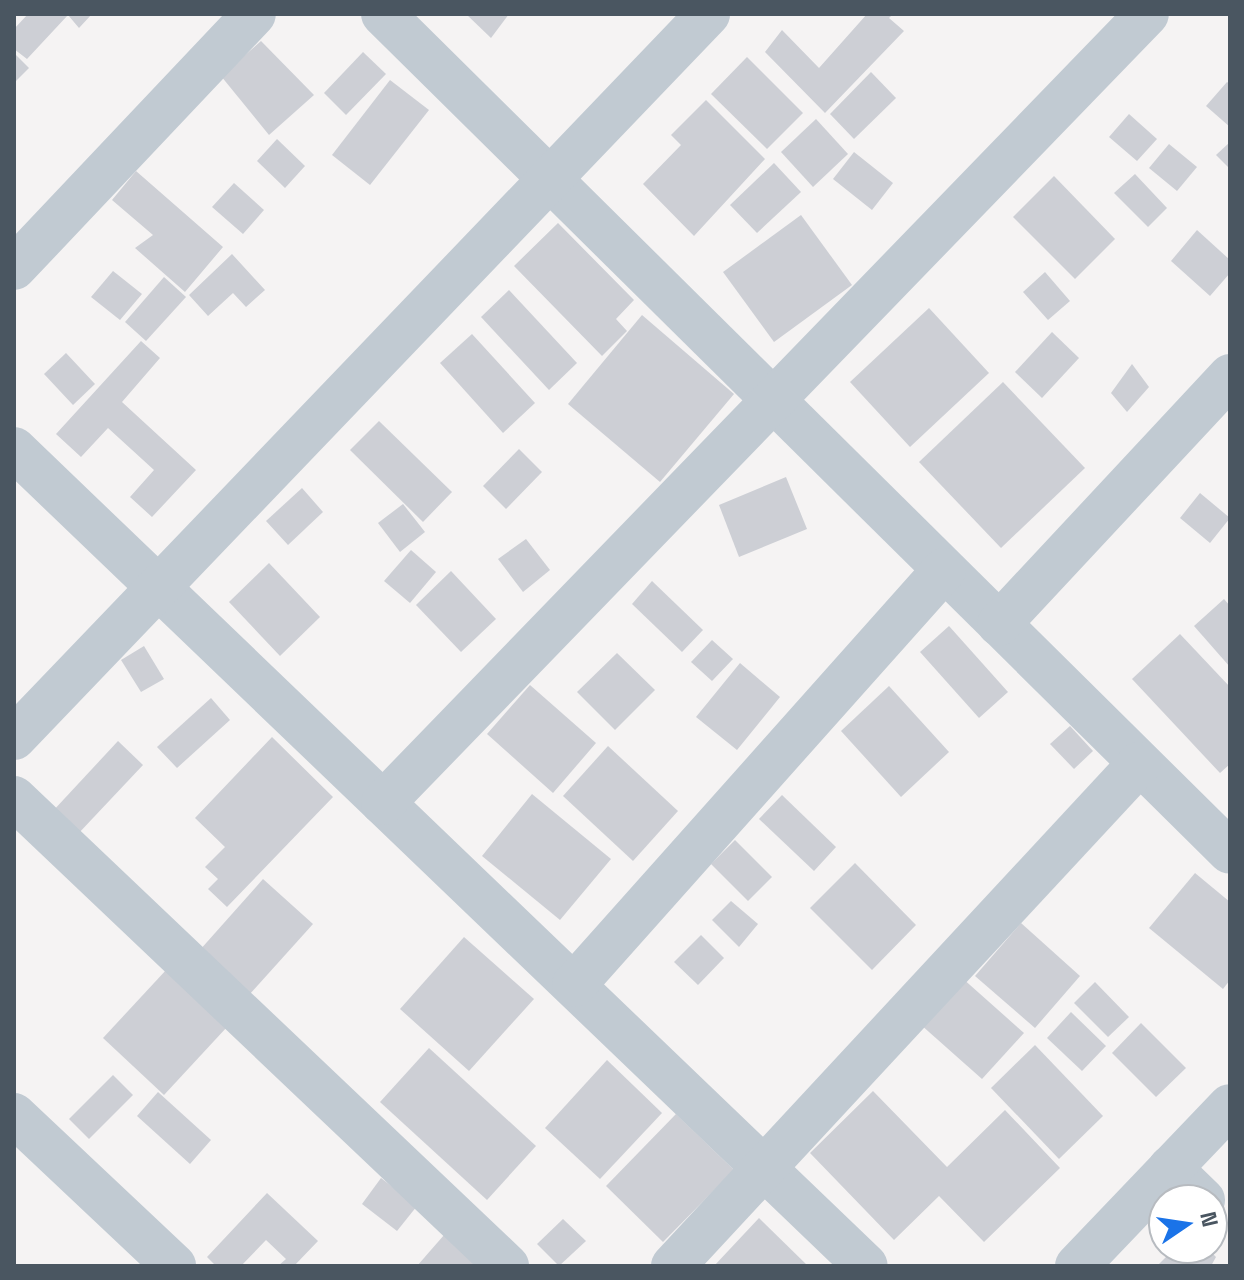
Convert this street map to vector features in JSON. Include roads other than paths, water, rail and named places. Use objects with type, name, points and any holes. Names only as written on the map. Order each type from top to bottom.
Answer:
[{"type":"street","points":[[14,268],[254,14]]},
{"type":"street","points":[[383,14],[1139,764],[1223,830]]},
{"type":"street","points":[[14,738],[708,14]]},
{"type":"street","points":[[383,803],[1147,14]]},
{"type":"street","points":[[999,624],[1230,376]]},
{"type":"street","points":[[14,449],[866,1266]]},
{"type":"street","points":[[574,985],[944,570]]},
{"type":"street","points":[[673,1266],[1139,764]]},
{"type":"street","points":[[14,798],[507,1266]]},
{"type":"street","points":[[1077,1266],[1230,1106]]},
{"type":"street","points":[[14,1115],[174,1266]]},
{"type":"street","points":[[1170,1168],[1186,1184]]}]
